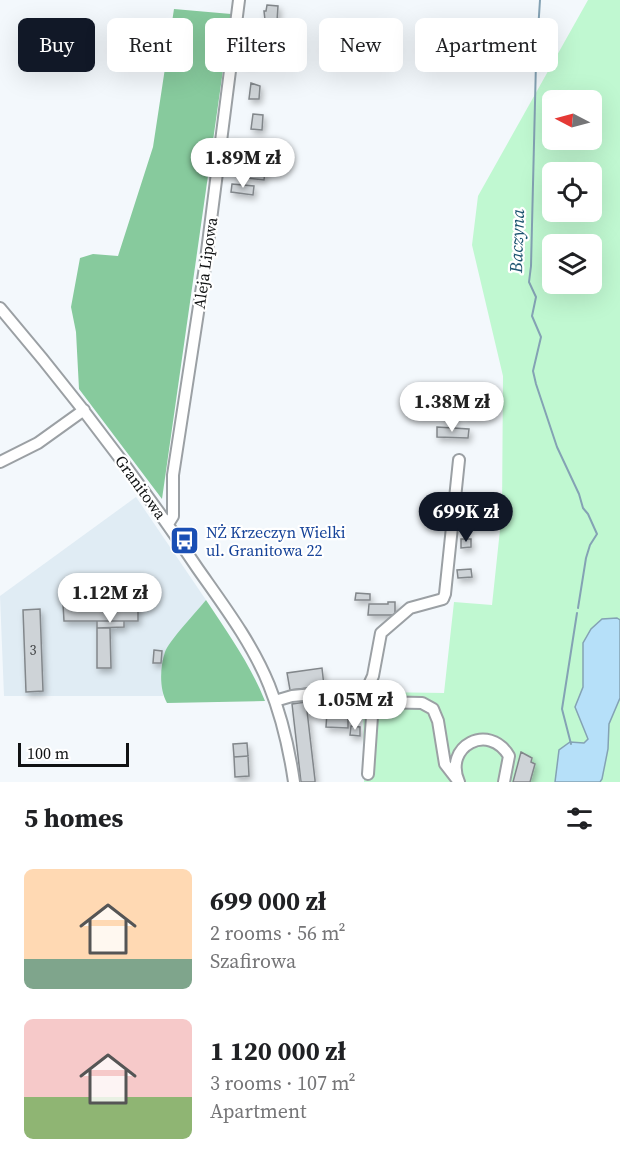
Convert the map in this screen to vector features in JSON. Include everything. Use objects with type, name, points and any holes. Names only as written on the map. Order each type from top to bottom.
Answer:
[{"type":"street","name":"Aleja Lipowa","points":[[168,524],[173,516],[172,481],[199,311],[239,0]]},
{"type":"street","name":"Granitowa","points":[[0,308],[84,410],[168,524],[249,645],[275,701],[288,745],[294,782]]},
{"type":"street","points":[[0,462],[38,443],[84,410]]},
{"type":"street","points":[[368,774],[373,702],[367,689],[373,676],[381,633],[410,608],[440,601],[445,594],[459,460]]},
{"type":"street","points":[[275,701],[292,696],[367,689]]},
{"type":"street","points":[[373,702],[422,703],[437,714],[447,782]]},
{"type":"street","points":[[459,782],[455,770],[461,751],[477,740],[488,739],[501,745],[509,756],[504,782]]},
{"type":"street","points":[[443,747],[451,752],[461,751]]},
{"type":"street","points":[[445,764],[459,782]]},
{"type":"shaded area","points":[[136,497],[206,600],[166,650],[162,672],[163,696],[4,696],[0,596]]},
{"type":"green space","points":[[588,0],[620,0],[620,782],[364,782],[363,700],[376,695],[377,692],[444,693],[454,602],[492,605],[502,511],[503,376],[472,245],[478,196],[548,72],[558,72],[558,53]]},
{"type":"green space","points":[[174,9],[231,14],[230,18],[205,18],[205,72],[223,72],[162,499],[79,389],[76,332],[71,307],[80,258],[93,254],[118,256],[153,147],[164,72],[193,72],[193,18],[173,18]]},
{"type":"green space","points":[[206,600],[246,661],[265,701],[167,703],[161,678],[165,652]]},
{"type":"water","points":[[617,618],[620,620],[620,698],[609,724],[608,749],[602,779],[600,782],[555,782],[559,750],[570,742],[584,743],[588,739],[575,707],[583,687],[583,643],[591,629],[602,619]]},
{"type":"building","points":[[267,5],[278,6],[277,18],[265,18],[264,11]]},
{"type":"building","points":[[251,83],[260,86],[259,99],[249,99]]},
{"type":"building","points":[[253,114],[263,115],[262,130],[251,129]]},
{"type":"building","points":[[229,139],[238,140],[236,157],[227,156]]},
{"type":"building","points":[[257,139],[262,140],[260,154],[255,154]]},
{"type":"building","points":[[247,141],[257,142],[254,158],[245,157]]},
{"type":"building","points":[[227,156],[236,157],[235,166],[226,165]]},
{"type":"building","points":[[253,170],[265,172],[264,180],[247,178],[248,174],[252,175]]},
{"type":"building","points":[[232,184],[254,186],[253,195],[231,192]]},
{"type":"building","points":[[471,391],[475,392],[471,413],[467,412]]},
{"type":"building","points":[[446,401],[460,401],[460,410],[445,409]]},
{"type":"building","points":[[414,404],[433,404],[433,409],[414,409]]},
{"type":"building","points":[[437,427],[469,429],[468,438],[437,437]]},
{"type":"building","points":[[461,539],[471,539],[471,547],[461,548]]},
{"type":"building","points":[[471,569],[472,577],[458,578],[457,570]]},
{"type":"building","points":[[356,593],[370,594],[370,600],[355,600]]},
{"type":"building","points":[[388,602],[395,602],[395,615],[368,615],[369,604],[388,604]]},
{"type":"building","points":[[63,604],[138,604],[138,621],[64,621]]},
{"type":"building","points":[[40,609],[43,691],[26,692],[23,610]]},
{"type":"building","points":[[97,621],[124,621],[124,627],[97,628]]},
{"type":"building","points":[[97,628],[110,628],[111,668],[97,668]]},
{"type":"building","points":[[154,650],[162,651],[161,663],[153,663]]},
{"type":"building","points":[[322,668],[324,686],[290,690],[287,673]]},
{"type":"building","points":[[306,702],[315,782],[301,782],[292,704]]},
{"type":"building","points":[[327,712],[348,712],[348,728],[326,727]]},
{"type":"building","points":[[351,726],[360,727],[360,736],[350,735]]},
{"type":"building","points":[[247,743],[248,756],[234,757],[233,744]]},
{"type":"building","points":[[521,752],[532,758],[531,762],[535,764],[530,782],[513,782]]},
{"type":"building","points":[[248,756],[249,776],[235,777],[234,757]]},
{"type":"waterway","name":"Baczyna","points":[[540,0],[529,282],[536,297],[532,316],[541,337],[533,371],[557,447],[579,494],[583,508],[597,534],[586,558],[578,608]]},
{"type":"waterway","name":"Baczyna","points":[[571,744],[562,709],[577,613]]},
{"type":"place","name":"NŻ Krzeczyn Wielki ul. Granitowa 22","points":[[185,541]]}]
